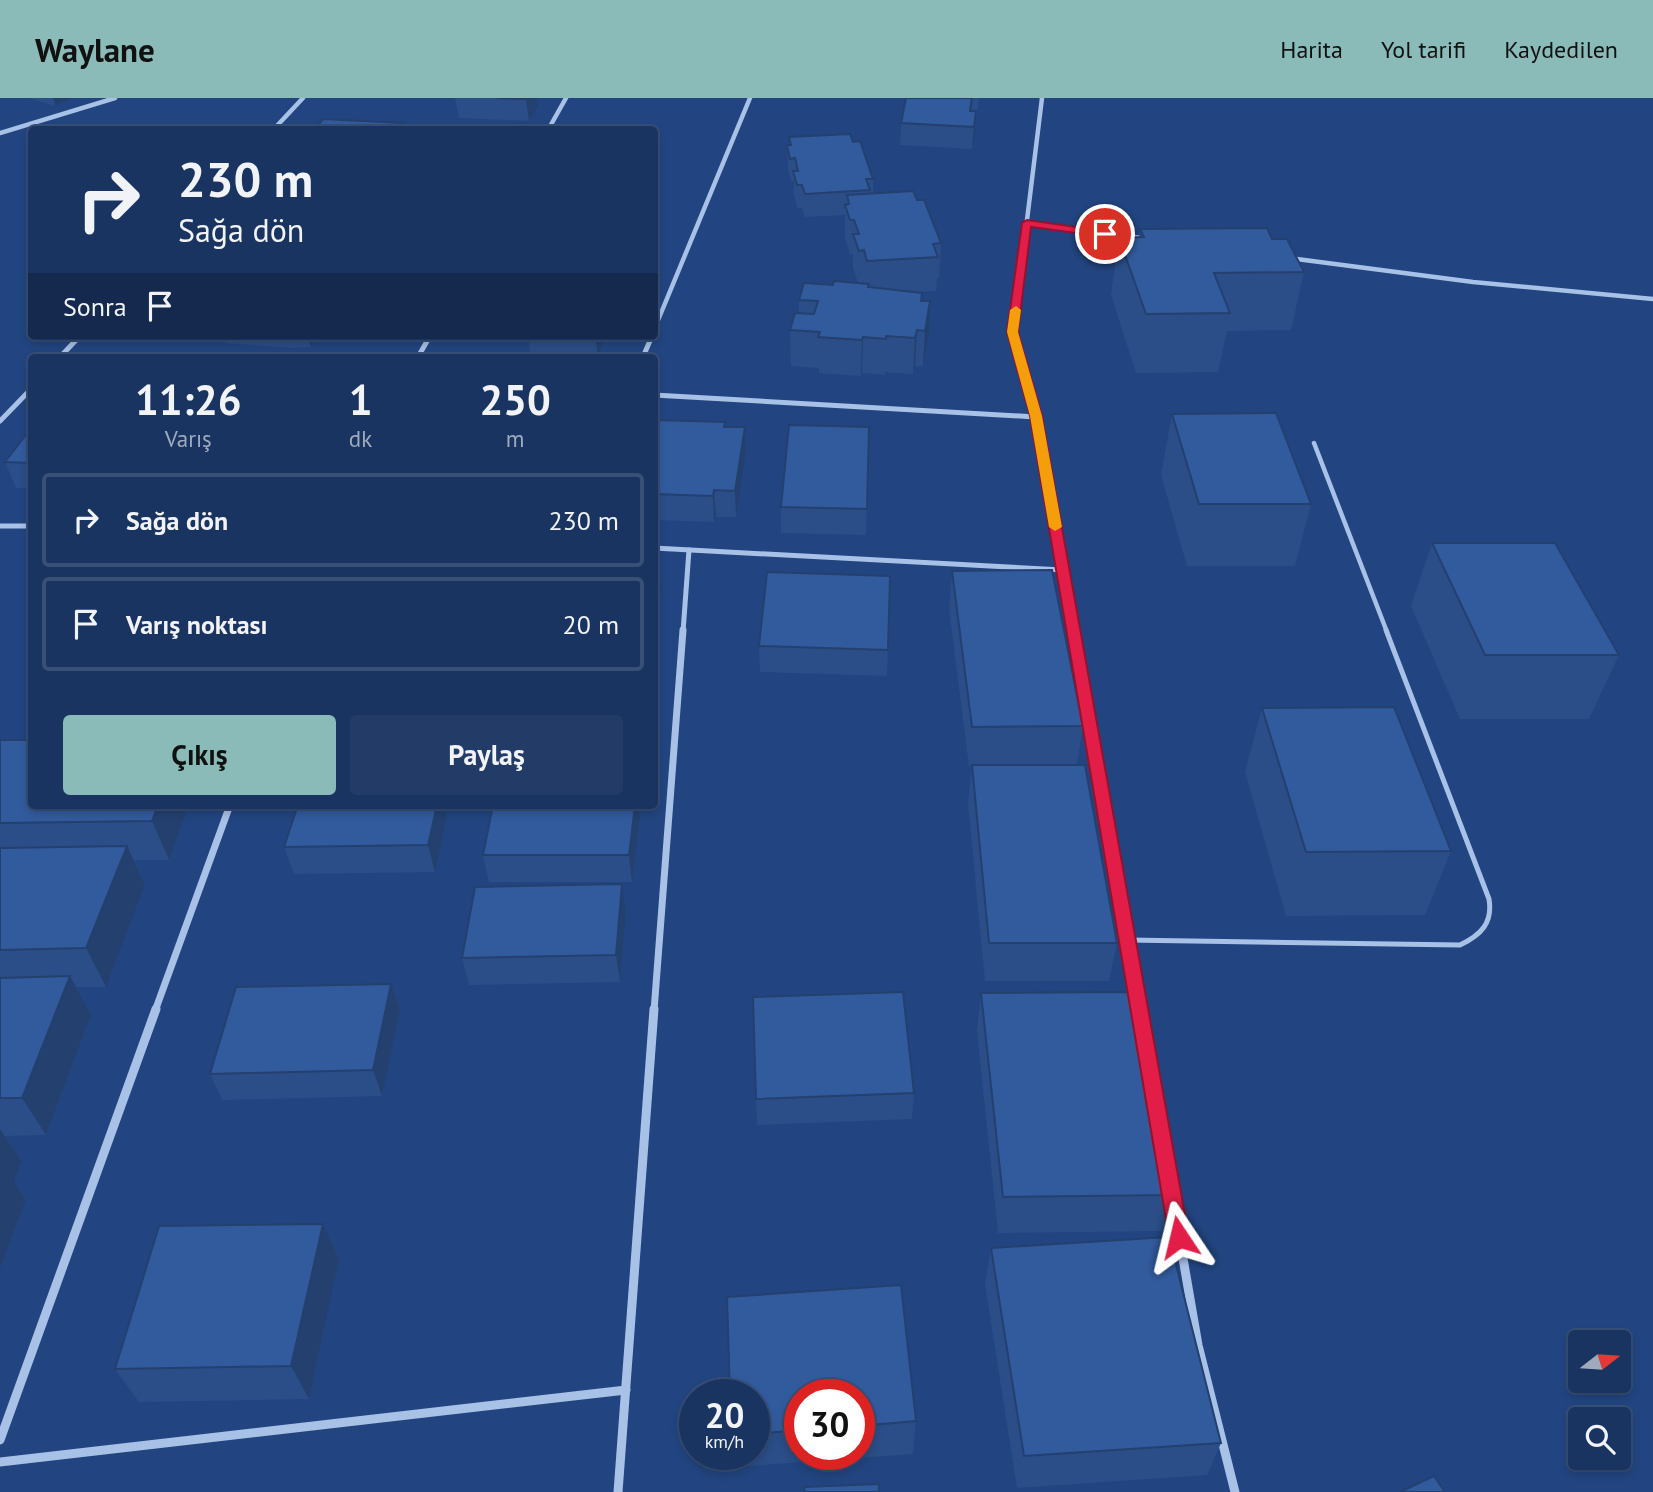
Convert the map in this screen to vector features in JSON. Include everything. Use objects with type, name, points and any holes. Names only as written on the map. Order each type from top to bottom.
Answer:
[{"type":"street","points":[[0,133],[115,98]]},
{"type":"street","points":[[277,126],[303,98]]},
{"type":"street","points":[[550,126],[566,98]]},
{"type":"street","points":[[658,320],[750,98]]},
{"type":"street","points":[[1042,98],[1013,332],[1036,416],[1167,1170]]},
{"type":"street","points":[[1027,223],[1148,239]]},
{"type":"street","points":[[1283,257],[1473,282],[1653,299]]},
{"type":"street","points":[[63,354],[76,340]]},
{"type":"street","points":[[0,421],[28,392]]},
{"type":"street","points":[[658,395],[1036,416]]},
{"type":"street","points":[[0,526],[28,526]]},
{"type":"street","points":[[658,548],[1063,570]]},
{"type":"street","points":[[618,1492],[689,550]]},
{"type":"street","points":[[0,1440],[229,809]]},
{"type":"street","points":[[1170,1183],[1198,1345],[1235,1492]]},
{"type":"street","points":[[0,1462],[626,1390]]},
{"type":"lane","points":[[1127,940],[1460,945],[1475,939],[1490,920],[1492,910],[1489,899],[1314,443]]},
{"type":"building","points":[[906,98],[972,98],[970,111],[976,111],[974,127],[901,123]]},
{"type":"building","points":[[323,119],[403,123],[401,126],[317,126]]},
{"type":"building","points":[[850,134],[853,142],[860,141],[873,179],[866,179],[870,190],[805,194],[802,185],[797,185],[793,171],[798,171],[795,158],[790,159],[787,145],[791,145],[789,137]]},
{"type":"building","points":[[913,191],[917,200],[924,200],[941,243],[933,244],[938,257],[867,261],[864,250],[859,251],[853,234],[859,234],[845,205],[849,204],[847,195]]},
{"type":"building","points":[[1267,228],[1272,239],[1287,239],[1304,272],[1214,273],[1230,313],[1146,314],[1119,238],[1144,237],[1140,229]]},
{"type":"building","points":[[834,281],[922,293],[921,301],[930,301],[925,331],[917,330],[915,338],[886,336],[886,339],[863,337],[862,340],[818,337],[820,332],[790,330],[795,313],[814,314],[818,301],[799,300],[804,283],[833,285]]},
{"type":"building","points":[[1276,413],[1311,504],[1199,504],[1172,414]]},
{"type":"building","points":[[658,420],[725,422],[724,427],[745,427],[735,491],[714,490],[713,496],[658,494]]},
{"type":"building","points":[[789,425],[869,427],[867,509],[781,507]]},
{"type":"building","points":[[28,432],[28,463],[5,462]]},
{"type":"building","points":[[1432,543],[1555,543],[1619,655],[1485,655]]},
{"type":"building","points":[[1052,570],[1083,726],[972,727],[952,571]]},
{"type":"building","points":[[767,572],[890,576],[888,650],[759,646]]},
{"type":"building","points":[[1394,707],[1451,851],[1306,852],[1262,708]]},
{"type":"building","points":[[0,740],[28,740],[28,809],[156,809],[152,821],[0,823]]},
{"type":"building","points":[[972,765],[1085,765],[1117,943],[989,943]]},
{"type":"building","points":[[297,809],[436,809],[428,845],[284,847]]},
{"type":"building","points":[[492,809],[635,809],[629,855],[483,855]]},
{"type":"building","points":[[127,846],[86,948],[0,950],[0,848]]},
{"type":"building","points":[[622,884],[616,955],[462,958],[475,887]]},
{"type":"building","points":[[70,976],[22,1098],[0,1098],[0,978]]},
{"type":"building","points":[[391,984],[373,1070],[210,1074],[236,987]]},
{"type":"building","points":[[903,992],[914,1093],[756,1099],[753,997]]},
{"type":"building","points":[[1133,992],[1173,1195],[1003,1197],[981,993]]},
{"type":"building","points":[[323,1224],[291,1366],[115,1369],[159,1226]]},
{"type":"building","points":[[1169,1237],[1221,1443],[1024,1456],[991,1248]]},
{"type":"building","points":[[901,1285],[916,1421],[875,1425],[875,1379],[784,1379],[784,1431],[770,1433],[770,1379],[730,1379],[727,1297]]},
{"type":"building","points":[[1434,1476],[1445,1492],[1400,1492]]},
{"type":"building","points":[[879,1484],[879,1492],[805,1492],[804,1487]]},
{"type":"slow traffic","points":[[1016,310],[1013,332],[1036,416],[1055,527]]},
{"type":"route","points":[[1105,234],[1027,223],[1013,332],[1036,416],[1179,1237]]}]
